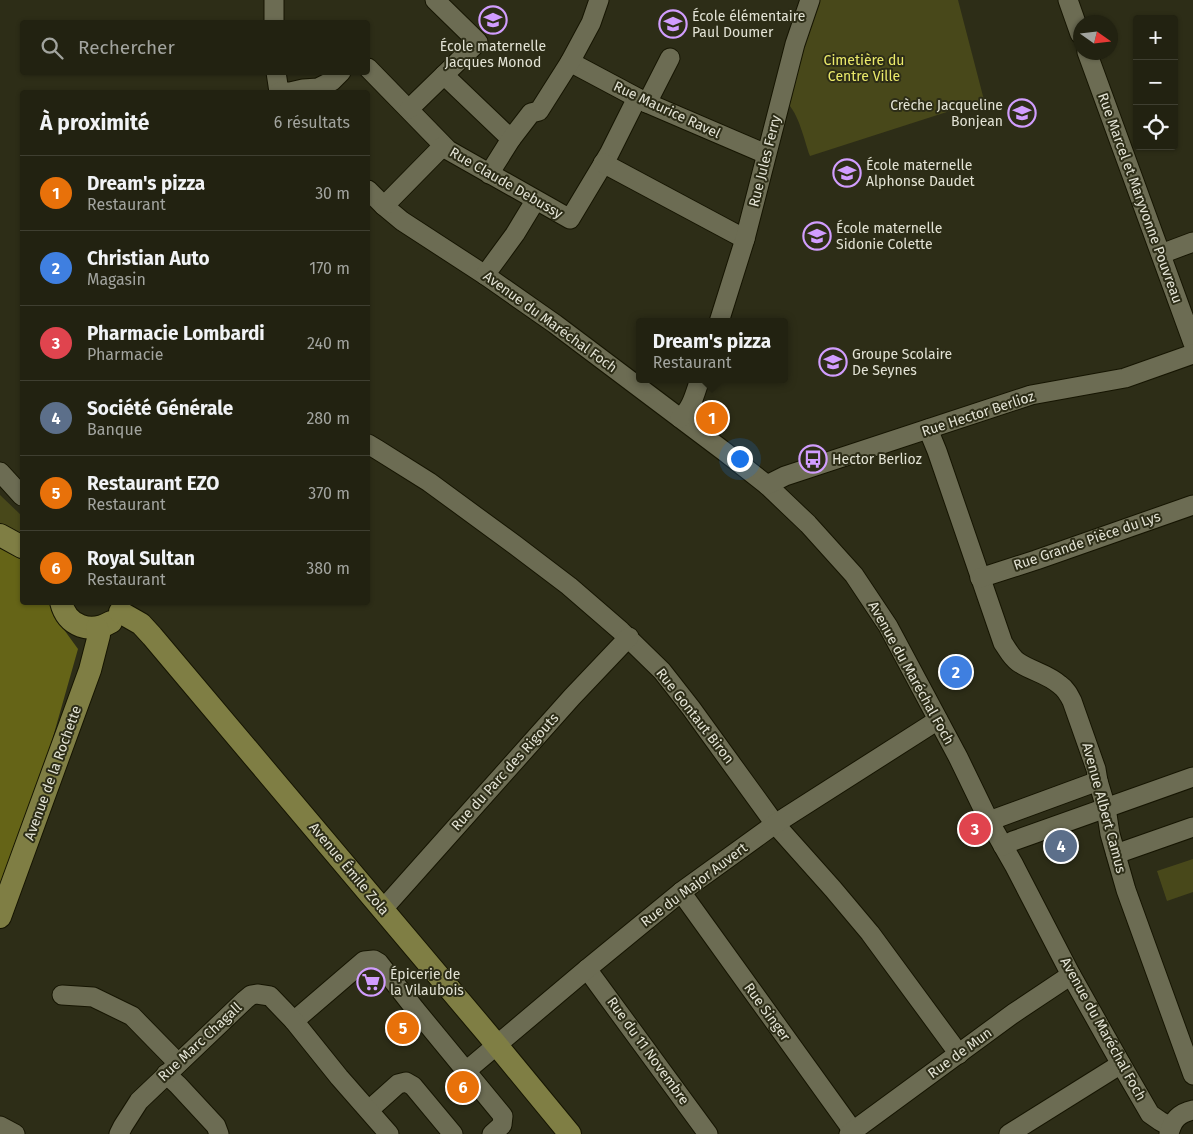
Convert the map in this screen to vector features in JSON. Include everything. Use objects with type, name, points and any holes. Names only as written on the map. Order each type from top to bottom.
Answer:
[{"type":"main road","points":[[0,535],[20,546]]},
{"type":"main road","points":[[62,605],[70,619],[76,624],[89,628],[97,628],[110,623],[122,607]]},
{"type":"main road","name":"Avenue Émile Zola","points":[[122,607],[141,624],[383,909],[570,1134]]},
{"type":"main road","name":"Avenue de la Rochette","points":[[0,917],[90,670],[99,635],[97,628]]},
{"type":"street","points":[[274,0],[274,20]]},
{"type":"street","points":[[409,109],[478,42],[435,0]]},
{"type":"street","points":[[489,174],[510,139],[531,113],[539,111],[570,62],[591,24],[599,0]]},
{"type":"street","name":"Rue Jules Ferry","points":[[720,318],[745,239],[795,44],[810,0]]},
{"type":"street","points":[[1068,0],[1073,15]]},
{"type":"street","name":"Rue Claude Debussy","points":[[370,70],[448,150],[570,220],[603,163],[670,58]]},
{"type":"street","name":"Rue Marcel et Maryvonne Pouvreau","points":[[1090,60],[1193,343]]},
{"type":"street","name":"Rue Maurice Ravel","points":[[570,62],[642,101],[766,154]]},
{"type":"street","points":[[276,75],[279,90]]},
{"type":"street","points":[[299,90],[318,88],[332,81],[338,75]]},
{"type":"street","points":[[444,75],[510,139]]},
{"type":"street","points":[[384,206],[444,146]]},
{"type":"street","points":[[603,163],[745,239]]},
{"type":"street","name":"Avenue du Maréchal Foch","points":[[370,192],[402,221],[485,275],[555,324],[725,452],[766,485],[808,524],[854,575],[888,626],[958,757],[989,820],[1121,1064],[1150,1114],[1170,1130]]},
{"type":"street","points":[[485,275],[515,234],[535,200]]},
{"type":"street","points":[[1160,254],[1193,242]]},
{"type":"street","name":"Rue Hector Berlioz","points":[[766,485],[786,476],[1031,395],[1125,378],[1193,354]]},
{"type":"street","points":[[680,418],[685,415],[691,406],[699,383]]},
{"type":"street","name":"Avenue Albert Camus","points":[[928,429],[1003,643],[1019,663],[1051,678],[1061,685],[1072,701],[1096,769],[1106,808],[1110,834],[1138,926],[1193,1075]]},
{"type":"street","name":"Rue Gontaut Biron","points":[[370,445],[467,509],[569,586],[629,637],[662,671],[775,824],[833,888],[870,933],[959,1054]]},
{"type":"street","points":[[0,472],[20,494]]},
{"type":"street","name":"Rue Grande Pièce du Lys","points":[[980,578],[1193,505]]},
{"type":"street","name":"Rue du Parc des Rigouts","points":[[383,909],[572,697],[629,637]]},
{"type":"street","name":"Rue du Major Auvert","points":[[466,1071],[681,892],[775,824],[938,720]]},
{"type":"street","points":[[1003,846],[1193,777]]},
{"type":"street","points":[[989,820],[1098,781]]},
{"type":"street","points":[[1116,854],[1193,827]]},
{"type":"street","name":"Rue Singer","points":[[681,892],[851,1133]]},
{"type":"street","points":[[294,1021],[364,961],[374,960],[379,963],[504,1116],[497,1130]]},
{"type":"street","name":"Rue du 11 Novembre","points":[[588,969],[708,1134]]},
{"type":"street","name":"Rue de Mun","points":[[851,1133],[1014,1013],[1072,975]]},
{"type":"street","name":"Rue Marc Chagall","points":[[119,1134],[139,1101],[251,995],[263,994],[270,996],[294,1021],[339,1077],[389,1134]]},
{"type":"street","points":[[62,996],[93,997],[132,1016],[172,1069],[178,1085],[216,1126],[219,1134]]},
{"type":"street","points":[[1009,1134],[1121,1064]]},
{"type":"street","points":[[369,1110],[398,1084],[406,1082],[413,1086],[453,1134]]},
{"type":"street","points":[[1170,1130],[1174,1121],[1179,1116],[1193,1110]]},
{"type":"street","points":[[0,1126],[16,1134]]},
{"type":"green space","name":"Cimetière du Centre Ville","points":[[816,0],[958,0],[984,100],[810,156],[798,120],[786,102]]},
{"type":"green space","points":[[0,495],[20,514],[20,538],[0,526]]},
{"type":"green space","points":[[1193,859],[1193,892],[1167,901],[1157,871]]},
{"type":"shaded area","points":[[0,548],[20,559],[20,605],[52,605],[57,620],[78,649],[0,924]]},
{"type":"place","name":"École maternelle Jacques Monod","points":[[493,20]]},
{"type":"place","name":"École élémentaire Paul Doumer","points":[[673,24]]},
{"type":"place","name":"Crèche Jacqueline Bonjean","points":[[1022,113]]},
{"type":"place","name":"École maternelle Alphonse Daudet","points":[[847,173]]},
{"type":"place","name":"École maternelle Sidonie Colette","points":[[817,236]]},
{"type":"place","name":"Groupe Scolaire De Seynes","points":[[833,362]]},
{"type":"place","name":"Dream's pizza","points":[[712,418]]},
{"type":"place","name":"Hector Berlioz","points":[[813,459]]},
{"type":"place","name":"Christian Auto","points":[[956,672]]},
{"type":"place","name":"Pharmacie Lombardi","points":[[975,829]]},
{"type":"place","name":"Société Générale","points":[[1061,846]]},
{"type":"place","name":"Épicerie de la Vilaubois","points":[[371,982]]},
{"type":"place","name":"Restaurant EZO","points":[[403,1028]]},
{"type":"place","name":"Royal Sultan","points":[[463,1087]]}]
